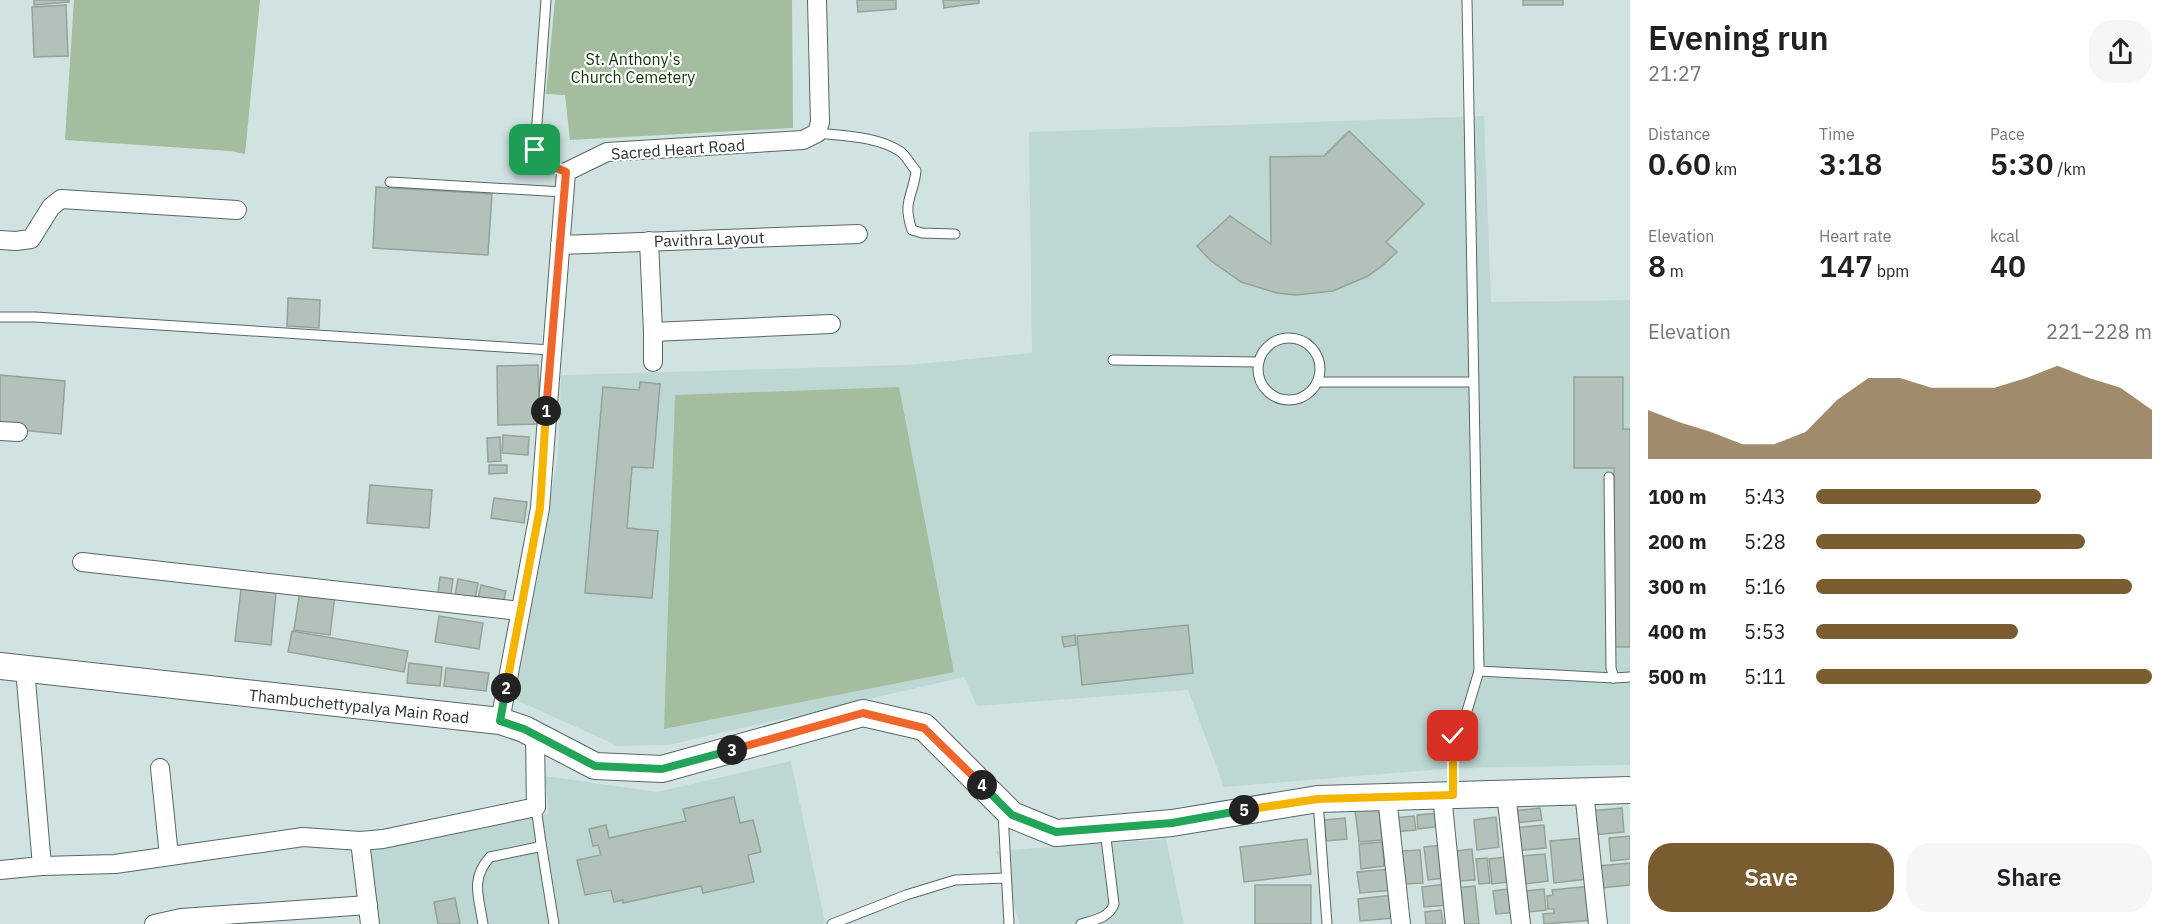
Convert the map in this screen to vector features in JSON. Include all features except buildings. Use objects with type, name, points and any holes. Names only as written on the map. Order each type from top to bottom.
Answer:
[{"type":"main road","name":"Thambuchettypalya Main Road","points":[[12,668],[500,721],[536,735],[595,766],[662,769],[863,713],[924,728],[1012,815],[1056,832],[1106,830],[1172,823],[1318,799],[1630,790]]},
{"type":"street","points":[[817,0],[820,122],[817,133]]},
{"type":"street","name":"Sacred Heart Road","points":[[566,172],[607,152],[803,140],[817,133]]},
{"type":"street","points":[[500,721],[540,508],[566,172]]},
{"type":"street","points":[[0,240],[32,239],[51,207],[62,199],[237,210]]},
{"type":"street","name":"Pavithra Layout","points":[[560,245],[858,234]]},
{"type":"street","points":[[649,241],[653,362]]},
{"type":"street","points":[[653,332],[831,324]]},
{"type":"street","points":[[81,562],[520,611]]},
{"type":"street","points":[[12,668],[42,866]]},
{"type":"street","points":[[0,870],[42,866],[116,864],[303,837],[360,841],[383,839],[536,807],[536,735]]},
{"type":"street","points":[[160,768],[169,856]]},
{"type":"street","points":[[1584,791],[1598,924]]},
{"type":"street","points":[[1506,794],[1521,924]]},
{"type":"street","points":[[1448,795],[1455,924]]},
{"type":"street","points":[[1387,797],[1401,924]]},
{"type":"street","points":[[360,841],[370,924]]},
{"type":"street","points":[[154,924],[181,918],[368,905]]},
{"type":"lane","points":[[546,0],[535,150],[541,161],[566,172]]},
{"type":"lane","points":[[1448,795],[1453,736],[1467,711],[1479,670],[1467,0]]},
{"type":"lane","points":[[817,133],[859,138],[902,152],[916,171],[907,203],[907,216],[912,230],[922,233],[955,234]]},
{"type":"lane","points":[[390,182],[564,192]]},
{"type":"lane","points":[[0,317],[36,317],[551,350]]},
{"type":"lane","points":[[1299,339],[1316,352],[1320,362],[1320,372],[1311,391],[1294,399],[1284,399],[1266,390],[1261,382],[1259,362],[1269,345],[1278,340],[1299,339]]},
{"type":"lane","points":[[1113,360],[1259,362]]},
{"type":"lane","points":[[1317,382],[1473,382]]},
{"type":"lane","points":[[1609,477],[1611,668],[1614,678]]},
{"type":"lane","points":[[1479,670],[1630,677]]},
{"type":"lane","points":[[1318,799],[1327,924]]},
{"type":"lane","points":[[1002,805],[1009,924]]},
{"type":"lane","points":[[536,807],[554,924]]},
{"type":"lane","points":[[1081,924],[1112,912],[1114,904],[1106,830]]},
{"type":"lane","points":[[483,924],[477,878],[483,865],[490,856],[538,847],[541,843]]},
{"type":"lane","points":[[832,924],[906,895],[955,880],[1006,878]]},
{"type":"shaded area","points":[[1484,116],[1491,302],[1630,300],[1630,765],[1456,768],[1224,787],[1188,690],[977,706],[964,677],[669,745],[618,746],[512,698],[558,458],[561,375],[907,365],[1032,353],[1029,132]]},
{"type":"shaded area","points":[[791,761],[825,923],[376,924],[371,849],[549,814],[545,776],[657,792]]},
{"type":"shaded area","points":[[1166,839],[1184,924],[1020,924],[996,851]]},
{"type":"green space","points":[[74,0],[260,0],[245,154],[230,151],[65,140]]},
{"type":"green space","name":"St. Anthony's Church Cemetery","points":[[555,0],[792,0],[793,128],[570,140],[565,95],[546,94]]},
{"type":"green space","points":[[899,387],[954,672],[664,729],[675,395]]},
{"type":"route","points":[[535,150],[541,161],[566,172],[540,508],[500,721],[524,729],[595,766],[662,769],[863,713],[924,728],[1012,815],[1056,832],[1106,830],[1172,823],[1318,799],[1453,795],[1453,736]]}]
